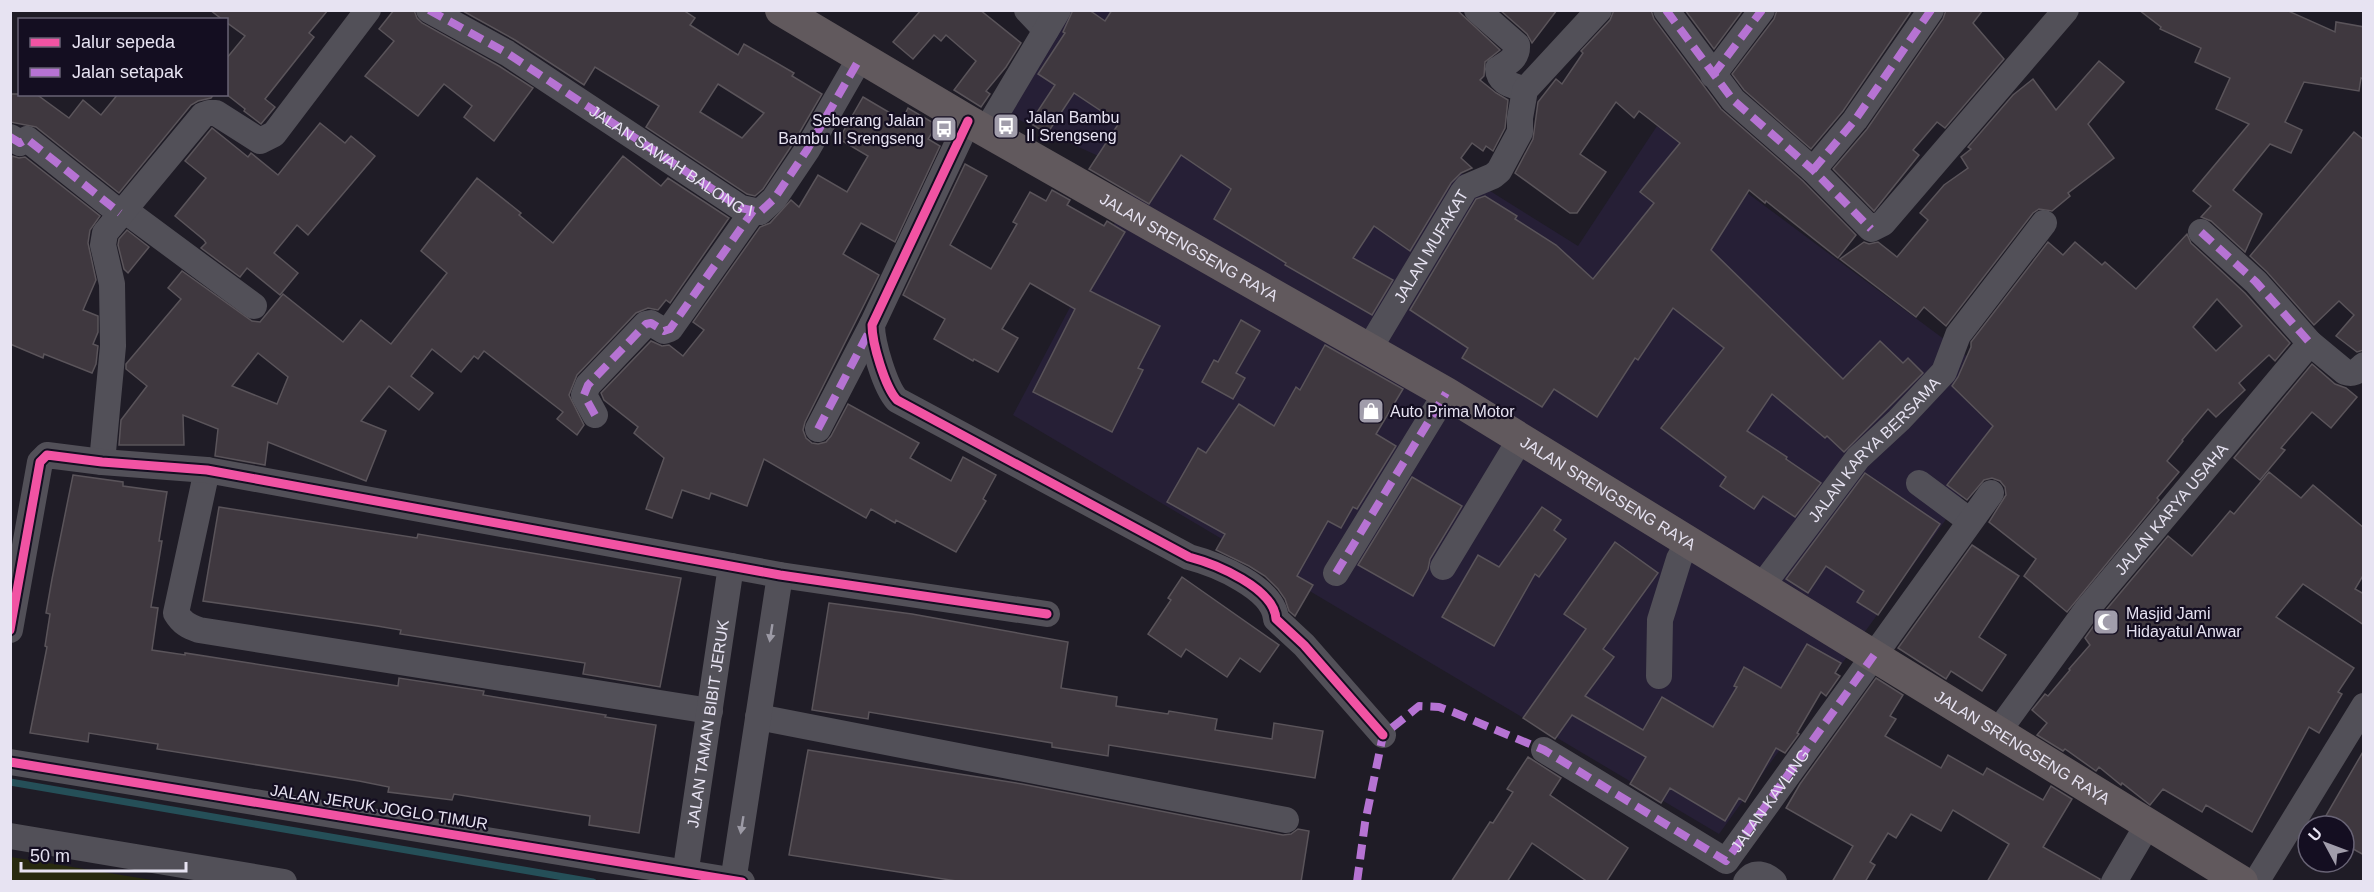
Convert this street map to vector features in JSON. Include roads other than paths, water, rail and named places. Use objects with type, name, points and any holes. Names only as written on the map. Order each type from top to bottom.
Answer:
[{"type":"main road","name":"JALAN SRENGSENG RAYA","points":[[781,10],[977,126],[1446,393],[1762,586],[1882,643],[1997,733],[2242,882]]},
{"type":"street","points":[[102,462],[113,346],[112,284],[103,245],[105,232],[203,115],[216,113],[260,141],[274,134],[368,10]]},
{"type":"street","name":"JALAN SAWAH BALONG I","points":[[429,10],[507,53],[741,208],[760,212],[774,199],[807,150],[860,58]]},
{"type":"street","points":[[818,429],[977,126],[1052,20],[1027,10]]},
{"type":"street","points":[[1477,10],[1517,45],[1514,59],[1498,69],[1499,76],[1502,81],[1525,90],[1599,10]]},
{"type":"street","points":[[1666,10],[1732,100],[1813,170],[1871,229],[1883,223],[2066,10]]},
{"type":"street","points":[[1713,75],[1762,10]]},
{"type":"street","points":[[1813,170],[1855,120],[1931,10]]},
{"type":"street","name":"JALAN MUFAKAT","points":[[1369,349],[1463,192],[1467,187],[1499,171],[1520,132],[1525,90]]},
{"type":"street","points":[[10,137],[20,143],[27,139],[254,306]]},
{"type":"street","points":[[595,415],[584,395],[588,385],[646,324],[651,323],[664,331],[670,328],[753,211]]},
{"type":"street","name":"JALAN KARYA BERSAMA","points":[[1762,586],[1858,458],[1899,420],[1944,372],[1958,335],[2044,223]]},
{"type":"street","points":[[2201,232],[2256,282],[2310,344],[2345,372],[2351,374],[2364,365]]},
{"type":"street","points":[[872,326],[872,339],[883,367],[886,383],[890,393],[897,400],[1189,557],[1236,575],[1272,602],[1276,610],[1276,619],[1304,645],[1383,735]]},
{"type":"street","name":"JALAN KARYA USAHA","points":[[1997,733],[2088,608],[2310,344]]},
{"type":"street","points":[[1336,573],[1446,393]]},
{"type":"street","points":[[1443,567],[1521,438]]},
{"type":"street","points":[[10,630],[40,462],[47,455],[102,462],[207,470],[780,575],[1047,614]]},
{"type":"street","points":[[207,470],[176,613],[180,621],[188,626],[199,630],[710,711]]},
{"type":"street","points":[[1919,483],[1970,521]]},
{"type":"street","name":"JALAN KAVLING","points":[[1544,750],[1726,861],[1991,493]]},
{"type":"street","points":[[1659,676],[1660,620],[1679,560],[1689,540]]},
{"type":"street","name":"JALAN TAMAN BIBIT JERUK","points":[[685,877],[731,566]]},
{"type":"street","points":[[736,881],[780,575]]},
{"type":"street","points":[[2256,882],[2364,706]]},
{"type":"street","points":[[758,717],[1286,820]]},
{"type":"street","name":"JALAN JERUK JOGLO TIMUR","points":[[10,762],[685,877],[736,881]]},
{"type":"street","points":[[2114,882],[2148,824]]},
{"type":"street","points":[[10,836],[203,874],[284,882]]},
{"type":"street","points":[[1746,882],[1749,877],[1757,874],[1768,877],[1774,882]]},
{"type":"waterway","points":[[10,782],[593,882]]},
{"type":"place","name":"Jalan Bambu II Srengseng","points":[[1006,126]]},
{"type":"place","name":"Seberang Jalan Bambu II Srengseng","points":[[944,129]]},
{"type":"place","name":"Auto Prima Motor","points":[[1371,411]]},
{"type":"place","name":"Masjid Jami Hidayatul Anwar","points":[[2106,622]]}]
